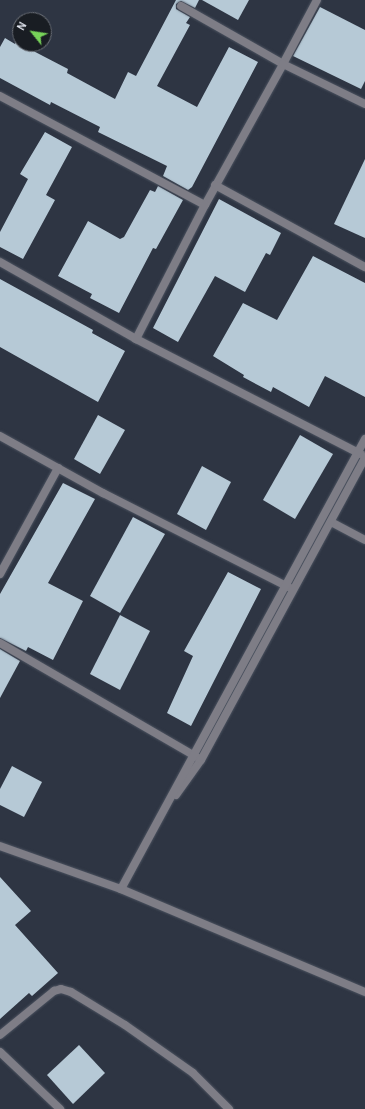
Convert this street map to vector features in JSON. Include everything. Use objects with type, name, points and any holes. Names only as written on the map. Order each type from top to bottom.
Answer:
[{"type":"street","points":[[136,339],[205,205],[317,0]]},
{"type":"street","points":[[181,6],[283,64],[365,104]]},
{"type":"street","points":[[0,96],[205,205]]},
{"type":"street","points":[[216,185],[365,267]]},
{"type":"street","points":[[0,262],[136,339],[363,456]]},
{"type":"street","points":[[0,436],[58,468],[294,590]]},
{"type":"street","points":[[158,820],[201,760],[331,522],[363,456],[365,439]]},
{"type":"street","points":[[121,889],[192,755],[285,586],[363,456]]},
{"type":"street","points":[[0,574],[58,468]]},
{"type":"street","points":[[331,522],[365,540]]},
{"type":"street","points":[[0,643],[201,760]]},
{"type":"street","points":[[0,846],[121,889],[365,992]]},
{"type":"street","points":[[0,1035],[54,991],[61,989],[71,992],[125,1025],[181,1065],[229,1109]]},
{"type":"street","points":[[0,1052],[60,1109]]},
{"type":"building","points":[[176,0],[199,0],[195,8],[181,1],[176,4],[176,9],[190,17],[186,23],[190,25],[157,86],[197,107],[229,47],[258,62],[192,187],[188,190],[163,176],[167,166],[98,132],[100,127],[51,102],[50,105],[0,78],[0,47],[5,38],[12,42],[12,52],[35,52],[68,69],[67,73],[115,99],[128,72],[136,76]]},
{"type":"building","points":[[202,0],[249,0],[238,20]]},
{"type":"building","points":[[320,7],[365,30],[365,81],[361,89],[293,56]]},
{"type":"building","points":[[45,132],[72,147],[46,195],[55,200],[23,259],[0,247],[0,232],[28,179],[20,174]]},
{"type":"building","points":[[365,159],[365,238],[334,224]]},
{"type":"building","points":[[158,186],[183,200],[156,249],[153,248],[119,313],[90,298],[92,294],[58,276],[88,221],[120,239],[124,237],[150,190],[155,192]]},
{"type":"building","points":[[219,199],[281,233],[270,255],[266,253],[245,292],[215,276],[178,342],[153,328]]},
{"type":"building","points":[[313,256],[365,283],[365,397],[325,376],[309,407],[273,387],[271,392],[243,377],[244,375],[213,356],[243,303],[277,320]]},
{"type":"building","points":[[0,279],[93,330],[92,333],[125,351],[98,402],[0,347]]},
{"type":"building","points":[[98,415],[125,430],[100,474],[74,459]]},
{"type":"building","points":[[300,435],[333,454],[295,519],[263,500]]},
{"type":"building","points":[[202,466],[231,482],[206,530],[177,514]]},
{"type":"building","points":[[63,483],[95,499],[48,583],[83,601],[53,660],[28,647],[26,651],[0,638],[0,594]]},
{"type":"building","points":[[133,517],[165,534],[120,613],[90,596]]},
{"type":"building","points":[[228,572],[261,589],[191,726],[167,713],[193,656],[184,651]]},
{"type":"building","points":[[120,615],[150,631],[120,690],[90,674]]},
{"type":"building","points":[[0,649],[20,661],[0,698]]},
{"type":"building","points":[[12,766],[42,782],[24,817],[0,805],[0,789]]},
{"type":"building","points":[[0,877],[31,911],[15,925],[58,973],[32,996],[29,993],[0,1019]]},
{"type":"building","points":[[79,1045],[105,1073],[73,1104],[47,1075]]}]
